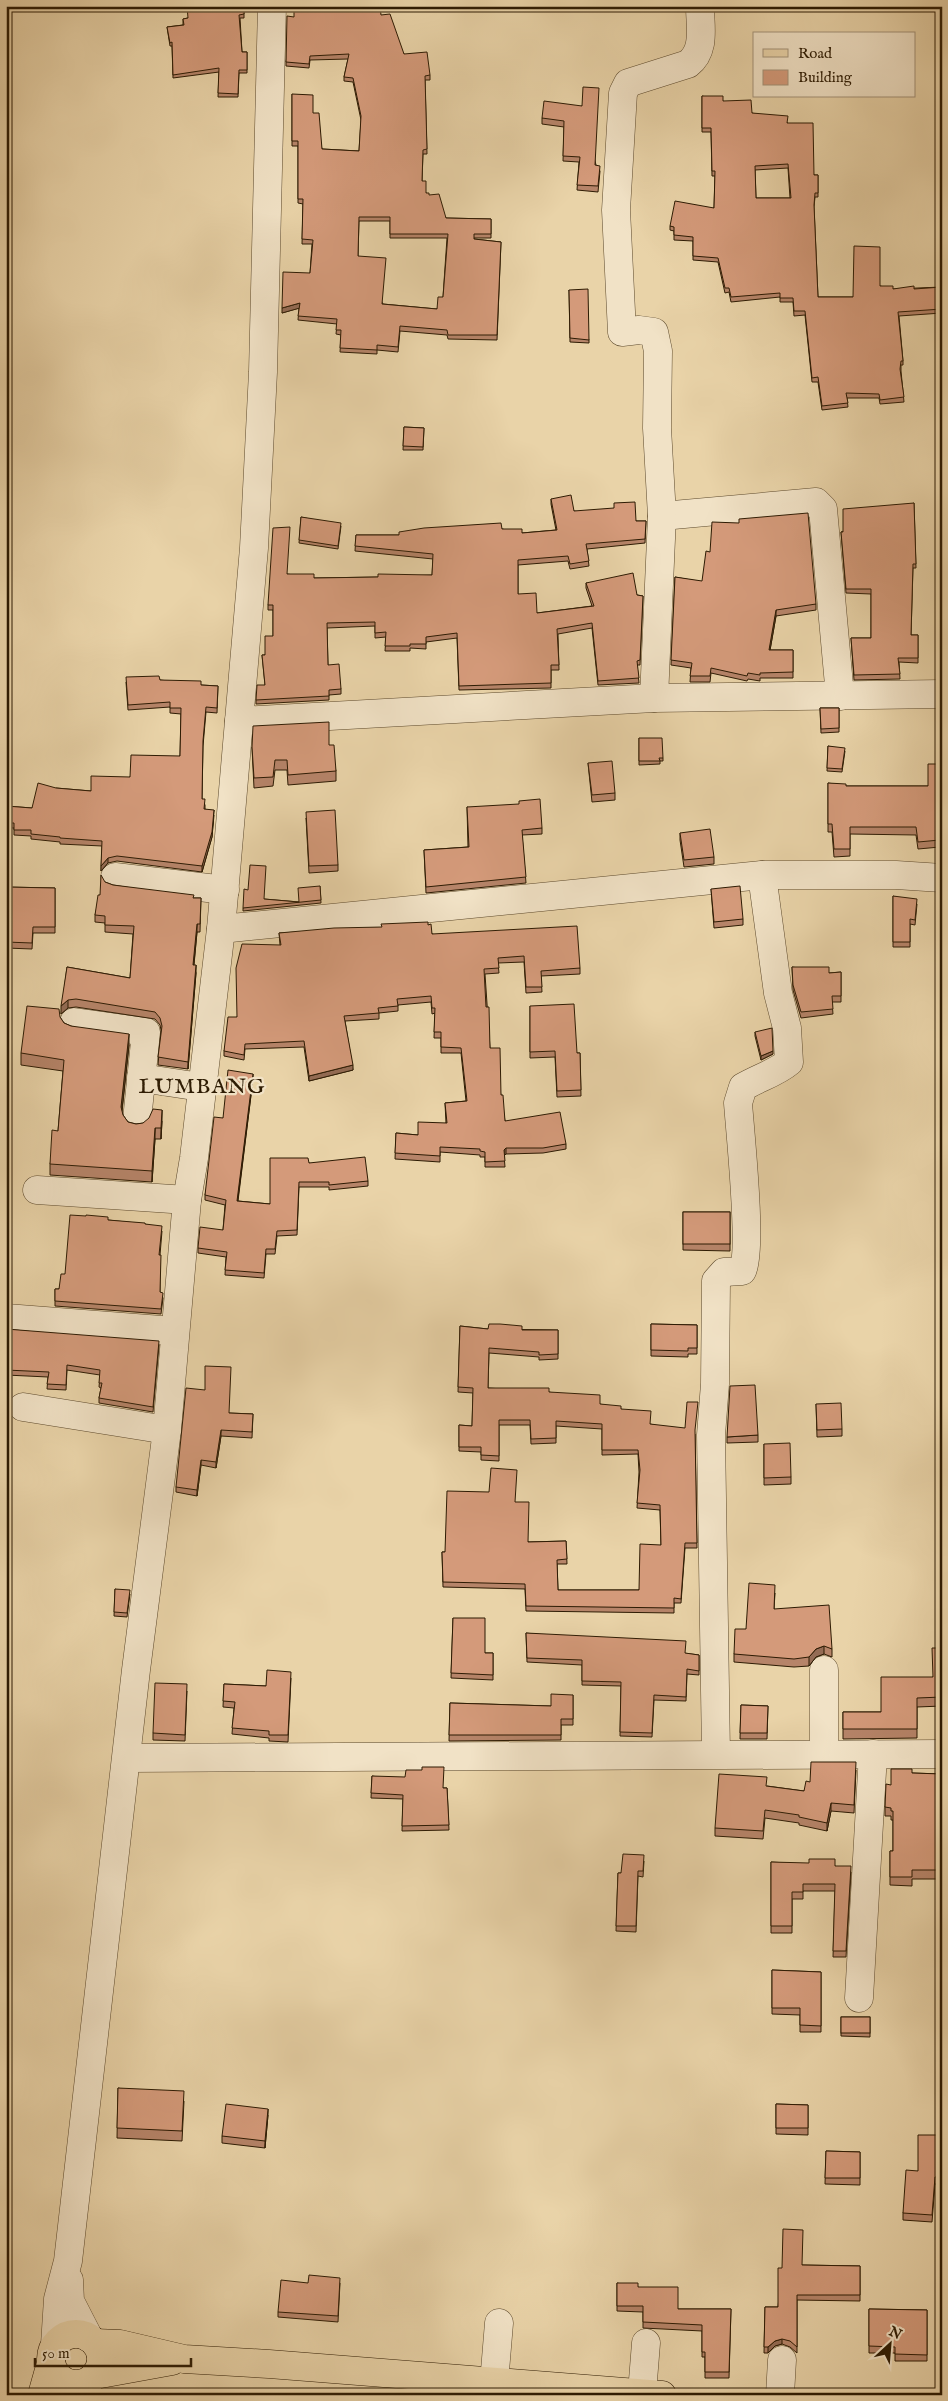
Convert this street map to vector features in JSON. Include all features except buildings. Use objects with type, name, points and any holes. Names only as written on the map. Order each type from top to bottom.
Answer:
[{"type":"main road","points":[[42,2395],[53,2354],[65,2336],[77,2334],[92,2340],[120,2344],[184,2359],[652,2394]]},
{"type":"main road","points":[[85,2384],[100,2365],[100,2354],[92,2340]]},
{"type":"main road","points":[[53,2354],[55,2373],[63,2381],[74,2384],[85,2384],[184,2359]]},
{"type":"street","points":[[53,2354],[58,2299],[68,2260],[167,1430],[174,1331],[187,1200],[194,1158],[221,929],[254,548],[263,372],[272,6]]},
{"type":"street","points":[[654,698],[662,516],[657,428],[658,351],[654,332],[639,330],[622,332],[616,210],[623,93],[628,83],[688,64],[696,58],[700,49],[700,6]]},
{"type":"street","points":[[662,516],[816,502],[823,509],[840,696]]},
{"type":"street","points":[[239,720],[654,698],[942,694]]},
{"type":"street","points":[[221,929],[762,875],[896,875],[942,878]]},
{"type":"street","points":[[716,1754],[711,1435],[715,1384],[716,1282],[724,1272],[742,1271],[744,1267],[747,1238],[738,1103],[743,1087],[758,1078],[779,1070],[789,1062],[787,1028],[778,993],[762,875]]},
{"type":"street","points":[[115,877],[224,890]]},
{"type":"street","points":[[74,1022],[145,1031],[147,1033],[137,1120]]},
{"type":"street","points":[[141,1078],[201,1087]]},
{"type":"street","points":[[37,1190],[187,1200]]},
{"type":"street","points":[[6,1318],[174,1331]]},
{"type":"street","points":[[23,1408],[167,1430]]},
{"type":"street","points":[[824,1670],[824,1754]]},
{"type":"street","points":[[859,1998],[873,1754]]},
{"type":"street","points":[[127,1758],[942,1754]]},
{"type":"street","points":[[68,2260],[70,2300],[92,2340]]},
{"type":"street","points":[[494,2383],[499,2322]]},
{"type":"street","points":[[646,2343],[652,2394]]},
{"type":"street","points":[[780,2395],[782,2360]]},
{"type":"district","name":"LUMBANG","points":[[202,1085]]}]
